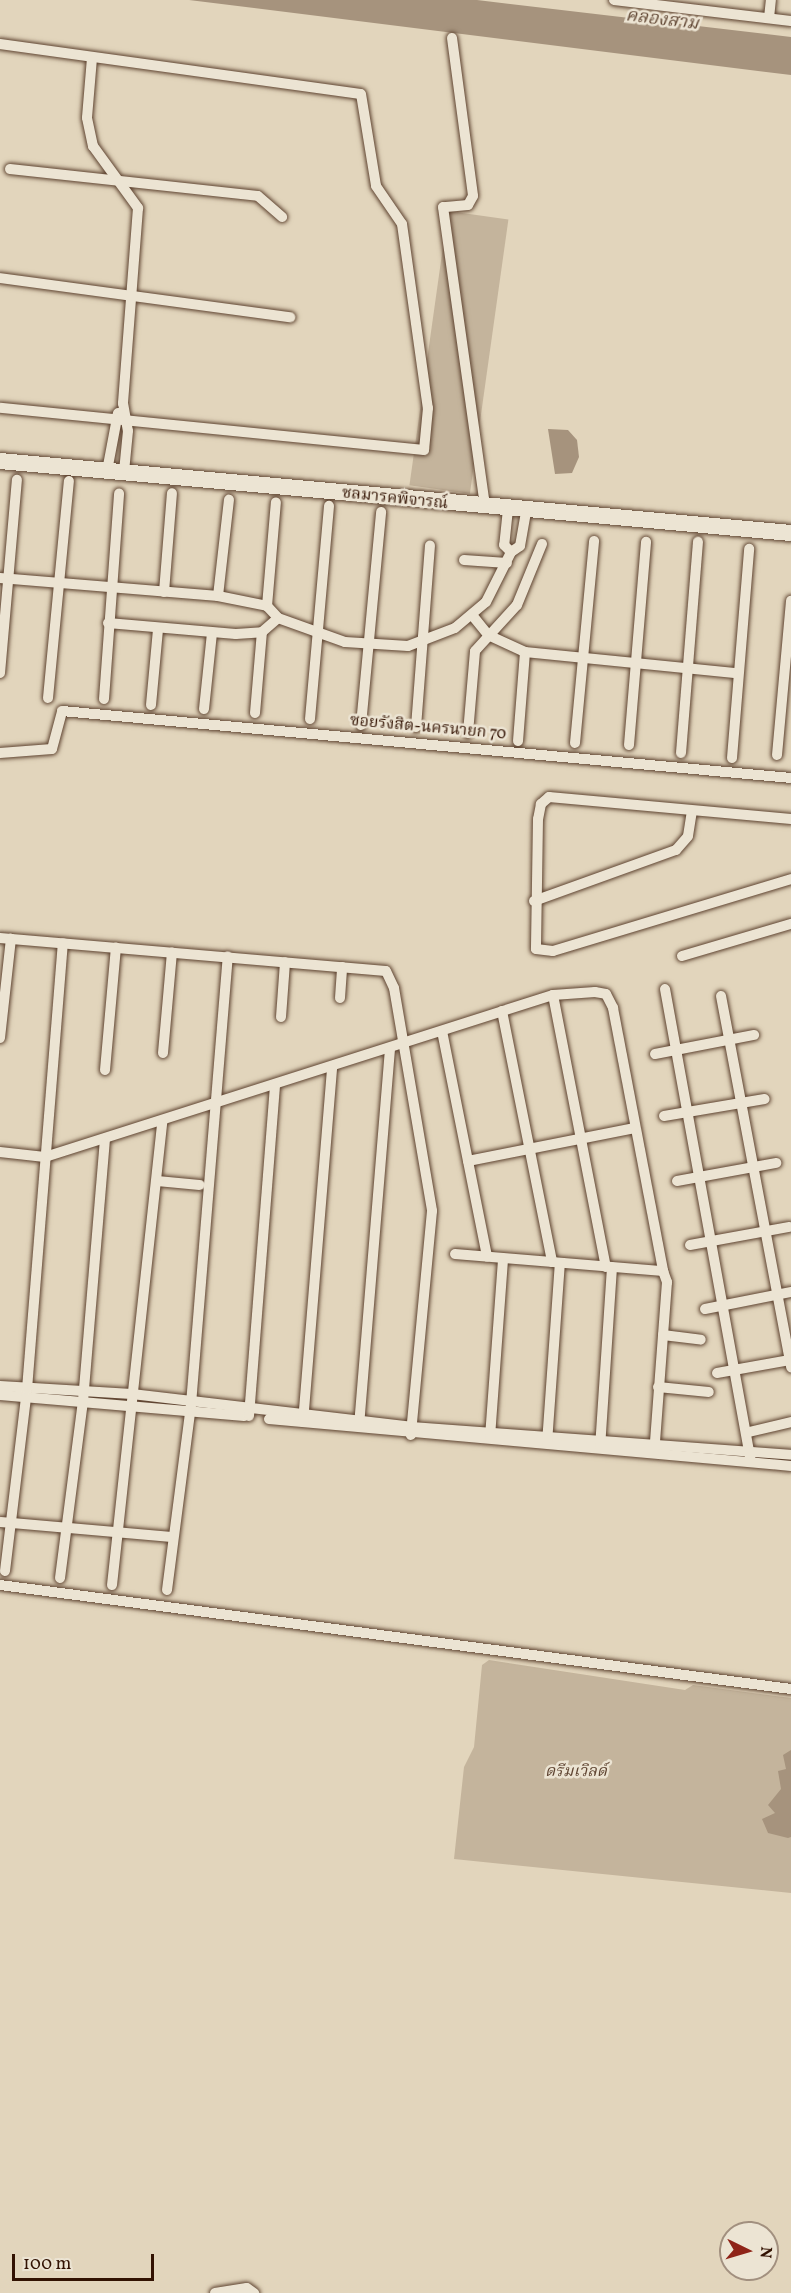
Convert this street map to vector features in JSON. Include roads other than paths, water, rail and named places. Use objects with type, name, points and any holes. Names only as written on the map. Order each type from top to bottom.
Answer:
[{"type":"street","points":[[614,0],[710,6],[791,21]]},
{"type":"street","points":[[769,18],[771,0]]},
{"type":"street","points":[[452,38],[473,196],[468,205],[443,207],[486,507]]},
{"type":"street","points":[[0,44],[361,94],[376,186],[402,224],[428,408],[424,450],[121,417],[0,408]]},
{"type":"street","points":[[92,58],[87,118],[93,146],[123,183],[138,208],[123,403],[107,471]]},
{"type":"street","points":[[10,169],[258,196],[282,217]]},
{"type":"street","points":[[0,278],[290,317]]},
{"type":"street","points":[[121,417],[124,472]]},
{"type":"street","name":"ชลมารคพิจารณ์","points":[[0,460],[486,507],[791,533]]},
{"type":"street","points":[[0,673],[5,579],[17,480]]},
{"type":"street","points":[[48,698],[69,481]]},
{"type":"street","points":[[164,591],[172,493]]},
{"type":"street","points":[[104,699],[119,494]]},
{"type":"street","points":[[218,596],[229,500]]},
{"type":"street","points":[[267,606],[276,502]]},
{"type":"street","points":[[310,719],[329,506]]},
{"type":"street","points":[[508,509],[504,545],[511,552]]},
{"type":"street","points":[[5,579],[59,580],[218,596],[267,606],[278,618],[368,647],[423,643],[472,615],[498,587],[511,552],[520,546],[526,510]]},
{"type":"street","points":[[361,725],[381,512]]},
{"type":"street","points":[[575,743],[594,541]]},
{"type":"street","points":[[629,746],[634,664],[646,542]]},
{"type":"street","points":[[681,753],[686,668],[698,543]]},
{"type":"street","points":[[468,733],[475,651],[517,605],[542,544]]},
{"type":"street","points":[[416,727],[430,546]]},
{"type":"street","points":[[732,758],[737,673],[749,549]]},
{"type":"street","points":[[464,560],[507,563]]},
{"type":"street","points":[[777,755],[785,728],[791,601]]},
{"type":"street","points":[[472,615],[488,635],[525,652],[582,660],[737,673]]},
{"type":"street","points":[[255,713],[262,633],[278,618]]},
{"type":"street","points":[[108,623],[212,633],[262,633]]},
{"type":"street","points":[[151,705],[158,629]]},
{"type":"street","points":[[204,709],[212,633]]},
{"type":"street","points":[[518,741],[525,652]]},
{"type":"street","name":"ซอยรังสิต-นครนายก 70","points":[[0,753],[52,749],[62,711],[791,778]]},
{"type":"street","points":[[791,819],[549,797],[541,804],[538,819],[534,901],[536,949],[548,952],[791,879]]},
{"type":"street","points":[[534,901],[676,850],[688,836],[692,811]]},
{"type":"street","points":[[682,956],[791,924]]},
{"type":"street","points":[[0,1038],[5,938],[386,971],[391,977],[395,1046],[359,1425]]},
{"type":"street","points":[[5,1572],[5,1522],[27,1393],[63,943]]},
{"type":"street","points":[[105,1070],[116,947]]},
{"type":"street","points":[[163,1053],[172,952]]},
{"type":"street","points":[[166,1590],[191,1408],[228,957]]},
{"type":"street","points":[[281,1017],[285,962]]},
{"type":"street","points":[[340,998],[342,967]]},
{"type":"street","points":[[665,989],[749,1432],[751,1461]]},
{"type":"street","points":[[0,1152],[45,1156],[105,1141],[553,995],[583,990],[606,994],[610,1001],[667,1282],[654,1451]]},
{"type":"street","points":[[553,995],[609,1267],[600,1446]]},
{"type":"street","points":[[717,1374],[790,1363],[721,996]]},
{"type":"street","points":[[502,1011],[556,1262],[547,1441]]},
{"type":"street","points":[[442,1031],[487,1257]]},
{"type":"street","points":[[655,1053],[754,1035]]},
{"type":"street","points":[[395,1046],[432,1211],[410,1436]]},
{"type":"street","points":[[304,1419],[332,1067]]},
{"type":"street","points":[[249,1413],[275,1085]]},
{"type":"street","points":[[664,1116],[765,1099]]},
{"type":"street","points":[[112,1585],[162,1123]]},
{"type":"street","points":[[468,1161],[635,1128]]},
{"type":"street","points":[[60,1578],[83,1397],[105,1141]]},
{"type":"street","points":[[677,1181],[776,1163]]},
{"type":"street","points":[[157,1181],[200,1185]]},
{"type":"street","points":[[690,1245],[789,1227]]},
{"type":"street","points":[[456,1254],[663,1271]]},
{"type":"street","points":[[490,1436],[502,1258]]},
{"type":"street","points":[[705,1309],[791,1292]]},
{"type":"street","points":[[663,1335],[701,1340]]},
{"type":"street","points":[[0,1386],[27,1393]]},
{"type":"street","points":[[658,1387],[709,1392]]},
{"type":"street","points":[[0,1395],[27,1393],[131,1400],[359,1425],[410,1436],[490,1436],[791,1466]]},
{"type":"street","points":[[749,1432],[791,1422]]},
{"type":"street","points":[[751,1461],[791,1455]]},
{"type":"street","points":[[5,1522],[172,1537]]},
{"type":"street","points":[[0,1585],[791,1689]]},
{"type":"street","points":[[215,2293],[247,2288],[254,2293]]},
{"type":"water label","name":"คลองสาม","points":[[662,21]]},
{"type":"park label","name":"ดรีมเวิลด์","points":[[576,1772]]}]
